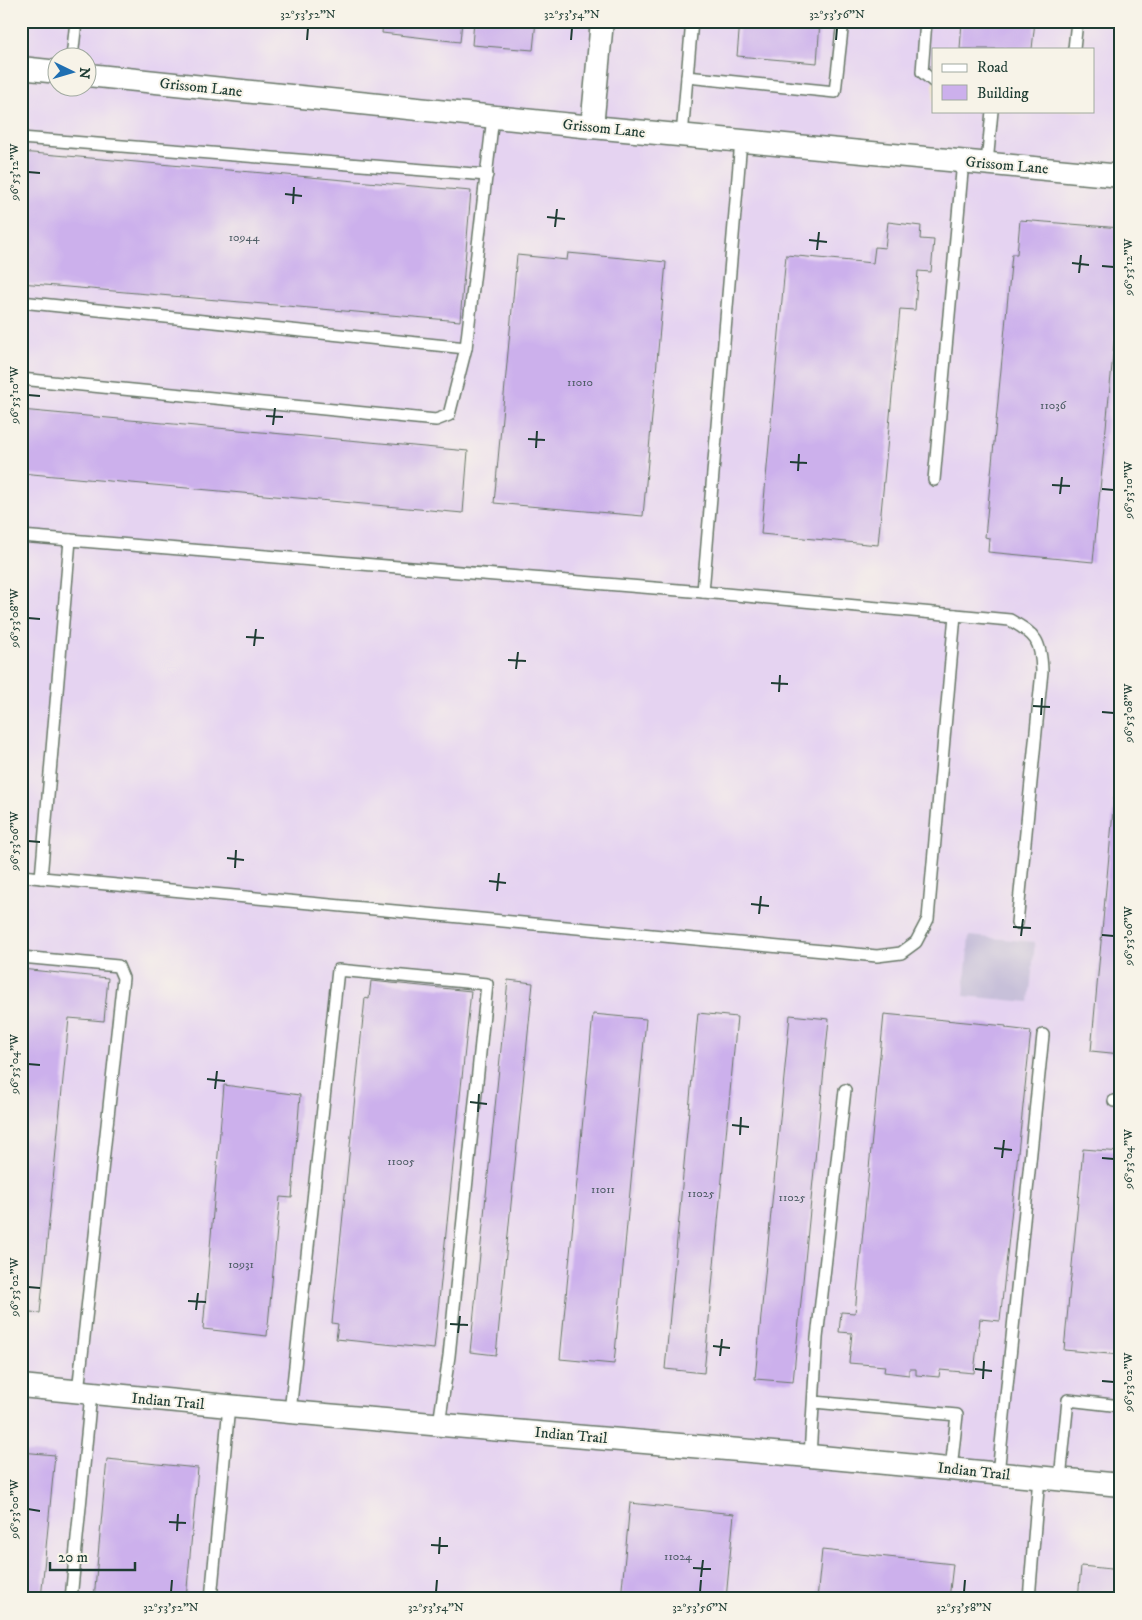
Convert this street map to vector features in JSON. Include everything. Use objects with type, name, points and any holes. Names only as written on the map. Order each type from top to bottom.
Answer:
[{"type":"street","points":[[592,127],[602,21]]},
{"type":"street","points":[[21,68],[48,71]]},
{"type":"street","name":"Grissom Lane","points":[[98,76],[682,136],[1121,176]]},
{"type":"street","name":"Indian Trail","points":[[21,1386],[290,1412],[810,1456],[1121,1485]]},
{"type":"lane","points":[[73,48],[76,21]]},
{"type":"lane","points":[[682,136],[692,21]]},
{"type":"lane","points":[[687,78],[835,92],[842,21]]},
{"type":"lane","points":[[926,21],[922,72],[932,79]]},
{"type":"lane","points":[[1074,48],[1077,21]]},
{"type":"lane","points":[[987,164],[992,112]]},
{"type":"lane","points":[[21,379],[436,420],[448,415],[466,348],[493,117]]},
{"type":"lane","points":[[21,138],[487,176]]},
{"type":"lane","points":[[703,592],[741,141]]},
{"type":"lane","points":[[934,480],[963,161]]},
{"type":"lane","points":[[21,302],[466,348]]},
{"type":"lane","points":[[21,536],[703,592],[1010,620],[1030,632],[1041,651],[1042,671],[1017,923]]},
{"type":"lane","points":[[41,878],[70,540]]},
{"type":"lane","points":[[21,876],[877,956],[901,953],[916,942],[928,920],[955,615]]},
{"type":"lane","points":[[21,957],[118,966],[123,978],[85,1393],[71,1599]]},
{"type":"lane","points":[[290,1412],[338,970],[487,984],[449,1356],[439,1424]]},
{"type":"lane","points":[[998,1474],[1043,1036]]},
{"type":"lane","points":[[810,1456],[817,1338],[845,1090]]},
{"type":"lane","points":[[1029,1599],[1050,1478],[1068,1400],[1121,1406]]},
{"type":"lane","points":[[814,1402],[956,1415],[951,1469]]},
{"type":"lane","points":[[211,1599],[229,1406]]},
{"type":"shaded area","points":[[21,21],[1121,21],[1121,1599],[21,1599]]},
{"type":"shaded area","points":[[969,936],[1035,942],[1029,1002],[964,996]]},
{"type":"building","points":[[383,21],[462,21],[460,42],[382,33]]},
{"type":"building","points":[[474,21],[536,21],[533,50],[472,45]]},
{"type":"building","points":[[740,21],[820,21],[817,63],[737,56]]},
{"type":"building","points":[[962,21],[1035,21],[1032,48],[960,48]]},
{"type":"building","points":[[21,152],[471,191],[460,321],[21,283]]},
{"type":"building","points":[[1020,220],[1121,228],[1121,272],[1093,562],[988,552],[989,538],[985,537],[1012,254],[1017,254]]},
{"type":"building","points":[[888,222],[921,226],[920,239],[934,240],[931,272],[918,271],[915,310],[900,309],[878,545],[761,534],[786,255],[873,263],[875,247],[885,248]]},
{"type":"building","points":[[568,253],[666,262],[643,516],[494,503],[517,255],[567,260]]},
{"type":"building","points":[[21,410],[468,451],[463,513],[21,473]]},
{"type":"building","points":[[1115,790],[1121,790],[1121,1054],[1091,1051]]},
{"type":"building","points":[[21,969],[108,978],[104,1021],[69,1018],[40,1313],[21,1311]]},
{"type":"building","points":[[508,980],[533,983],[496,1355],[470,1352]]},
{"type":"building","points":[[371,981],[471,991],[434,1349],[336,1339],[338,1324],[332,1323],[365,998],[369,999]]},
{"type":"building","points":[[698,1013],[737,1017],[704,1373],[665,1369]]},
{"type":"building","points":[[593,1014],[646,1019],[614,1364],[560,1359]]},
{"type":"building","points":[[884,1014],[1006,1026],[1006,1028],[1031,1031],[1000,1321],[980,1319],[974,1373],[940,1370],[939,1377],[916,1375],[916,1369],[909,1369],[909,1375],[884,1372],[885,1366],[849,1363],[852,1333],[839,1332],[841,1312],[855,1313]]},
{"type":"building","points":[[790,1015],[829,1019],[793,1382],[755,1379]]},
{"type":"building","points":[[224,1085],[300,1095],[292,1198],[280,1197],[267,1336],[203,1329]]},
{"type":"building","points":[[1083,1149],[1121,1152],[1121,1355],[1064,1350]]},
{"type":"building","points":[[21,1452],[55,1455],[41,1599],[21,1599]]},
{"type":"building","points":[[107,1459],[198,1468],[186,1599],[94,1599]]},
{"type":"building","points":[[630,1503],[734,1514],[726,1599],[621,1599]]},
{"type":"building","points":[[822,1550],[953,1564],[949,1599],[817,1599]]},
{"type":"building","points":[[1081,1566],[1121,1570],[1121,1599],[1078,1599]]}]
